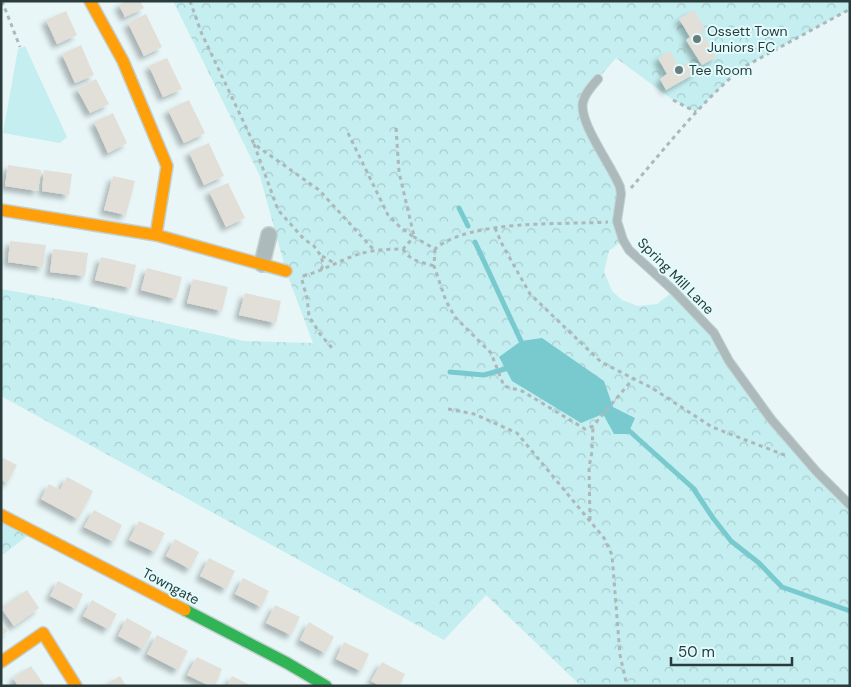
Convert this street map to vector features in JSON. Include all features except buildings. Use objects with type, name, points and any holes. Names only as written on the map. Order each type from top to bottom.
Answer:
[{"type":"street","points":[[90,1],[123,62],[167,166],[156,235]]},
{"type":"street","points":[[1,210],[156,235],[286,271]]},
{"type":"street","points":[[262,264],[269,235]]},
{"type":"street","name":"Towngate","points":[[1,515],[278,658],[326,686]]},
{"type":"street","points":[[1,662],[43,633],[76,686]]},
{"type":"lane","name":"Spring Mill Lane","points":[[598,79],[586,95],[582,108],[588,128],[616,178],[621,194],[617,221],[623,240],[629,250],[674,291],[714,333],[729,360],[771,418],[810,464],[850,505]]},
{"type":"path","points":[[2,1],[20,48]]},
{"type":"path","points":[[190,1],[201,32],[254,144],[278,210],[322,256],[336,264]]},
{"type":"path","points":[[619,202],[696,112],[742,68],[850,9]]},
{"type":"path","points":[[672,100],[696,112]]},
{"type":"path","points":[[396,128],[399,172],[414,237]]},
{"type":"path","points":[[348,133],[388,215],[401,228],[436,249]]},
{"type":"path","points":[[254,144],[319,190],[374,250]]},
{"type":"path","points":[[617,221],[508,226],[468,232],[444,242],[436,249],[434,266],[446,301],[455,317],[492,353],[504,386],[522,391],[585,429],[594,426],[633,379]]},
{"type":"path","points":[[495,228],[530,294],[601,362],[652,388],[712,427],[810,464]]},
{"type":"path","points":[[332,348],[320,334],[309,316],[307,298],[301,277],[374,250],[403,249],[414,237]]},
{"type":"path","points":[[403,249],[408,257],[434,266]]},
{"type":"path","points":[[320,271],[323,264],[322,256]]},
{"type":"path","points":[[448,408],[474,414],[517,433],[604,538],[612,555],[620,655],[626,686]]},
{"type":"path","points":[[590,521],[589,467],[594,426]]},
{"type":"green space","points":[[173,1],[850,1],[850,9],[742,68],[696,112],[673,100],[616,58],[598,79],[582,108],[620,187],[617,216],[623,240],[609,251],[604,272],[612,291],[622,300],[638,306],[657,304],[674,291],[700,317],[771,419],[850,505],[850,686],[581,686],[486,595],[444,640],[1,396],[1,289],[59,299],[244,341],[313,343],[286,271],[260,176]]},
{"type":"green space","points":[[25,46],[67,137],[60,143],[3,133],[18,49]]},
{"type":"green space","points":[[1,515],[34,531],[1,556]]},
{"type":"water","points":[[542,338],[604,381],[613,407],[635,418],[628,434],[614,434],[603,414],[581,423],[512,381],[499,357],[521,341]]},
{"type":"waterway","points":[[459,208],[468,226]]},
{"type":"waterway","points":[[475,242],[521,341]]},
{"type":"waterway","points":[[450,372],[484,375],[505,369]]},
{"type":"waterway","points":[[626,428],[693,488],[731,541],[759,563],[782,587],[850,611]]},
{"type":"traffic: fast","points":[[185,610],[287,663],[326,686]]},
{"type":"traffic: slow","points":[[90,1],[123,61],[167,166],[156,235]]},
{"type":"traffic: slow","points":[[1,210],[156,235],[286,271]]},
{"type":"traffic: slow","points":[[1,515],[185,610]]},
{"type":"traffic: slow","points":[[1,662],[43,633],[76,686]]},
{"type":"place","name":"Ossett Town Juniors FC","points":[[697,39]]},
{"type":"place","name":"Tee Room","points":[[679,70]]}]
